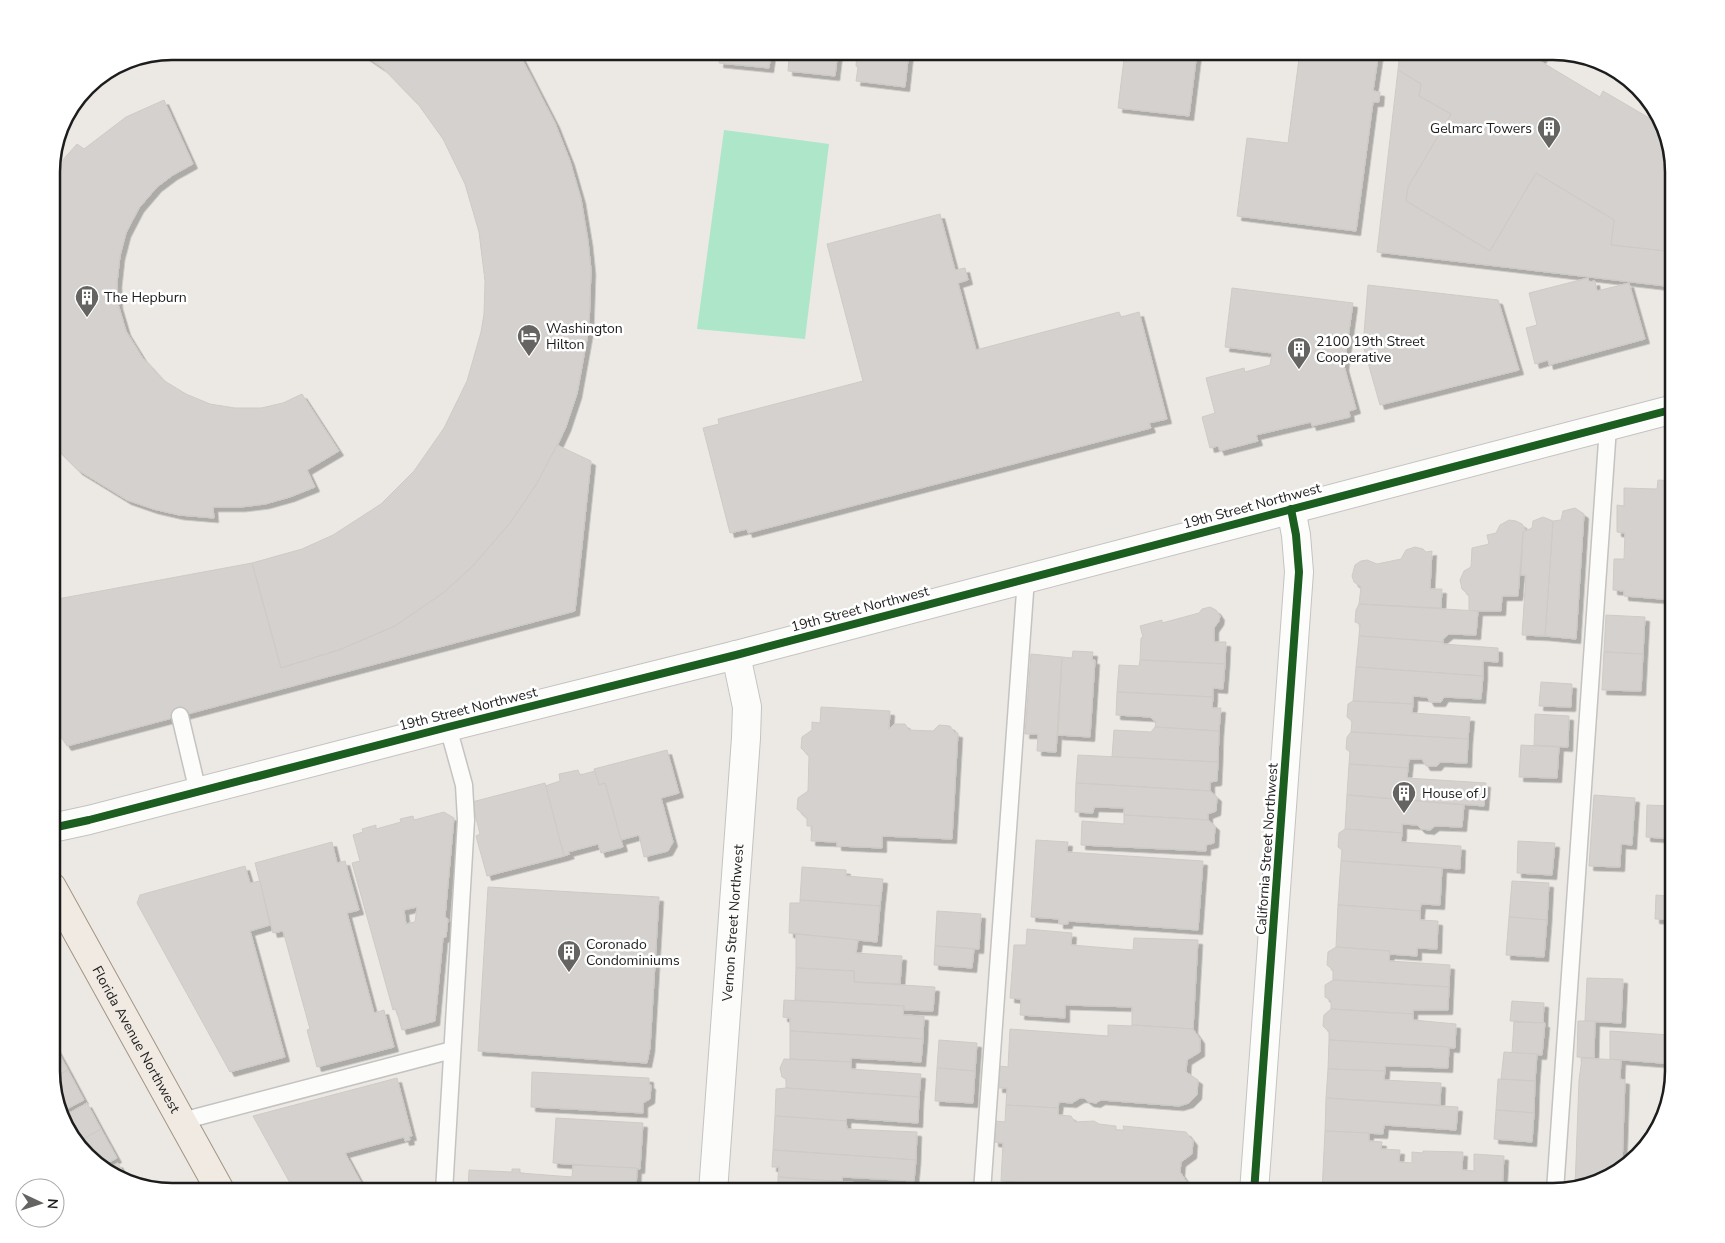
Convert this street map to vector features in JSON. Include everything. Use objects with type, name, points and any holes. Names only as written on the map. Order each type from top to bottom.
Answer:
[{"type":"main road","name":"Florida Avenue Northwest","points":[[60,902],[216,1183]]},
{"type":"street","name":"19th Street Northwest","points":[[60,826],[736,655],[1665,411]]},
{"type":"street","name":"California Street Northwest","points":[[1255,1183],[1300,572],[1299,554],[1291,509]]},
{"type":"street","name":"Vernon Street Northwest","points":[[714,1183],[746,738],[746,707],[736,655]]},
{"type":"lane","points":[[1556,1183],[1608,427]]},
{"type":"lane","points":[[983,1183],[1026,578]]},
{"type":"lane","points":[[180,716],[198,792]]},
{"type":"lane","points":[[445,1183],[466,820],[464,785],[448,727]]},
{"type":"lane","points":[[182,1121],[452,1050]]},
{"type":"green space","points":[[724,130],[829,144],[805,339],[697,329]]},
{"type":"building","name":"Washington Hilton","points":[[371,60],[523,60],[555,123],[570,161],[581,199],[591,270],[589,328],[577,394],[566,427],[551,459],[510,523],[472,567],[443,593],[395,626],[339,650],[281,668],[252,563],[302,549],[333,535],[381,504],[414,471],[444,428],[467,381],[481,332],[484,314],[485,281],[479,232],[465,184],[443,139],[418,104],[383,68]]},
{"type":"building","points":[[720,60],[770,60],[769,68],[719,63]]},
{"type":"building","points":[[789,60],[837,60],[835,76],[788,71]]},
{"type":"building","points":[[856,60],[908,60],[905,87],[856,81],[858,67],[856,66]]},
{"type":"building","points":[[1124,60],[1196,60],[1189,116],[1118,108]]},
{"type":"building","points":[[1299,60],[1378,60],[1373,91],[1380,92],[1379,102],[1373,102],[1356,231],[1237,216],[1247,138],[1288,143]]},
{"type":"building","name":"Gelmarc Towers","points":[[1399,60],[1541,60],[1600,97],[1603,91],[1651,119],[1659,136],[1665,165],[1665,251],[1611,245],[1614,220],[1536,173],[1490,251],[1406,201],[1408,187],[1451,114],[1419,96],[1421,84],[1398,70]]},
{"type":"building","points":[[1398,70],[1421,84],[1419,96],[1451,114],[1408,187],[1406,201],[1490,251],[1536,173],[1614,220],[1611,245],[1665,251],[1665,286],[1377,252]]},
{"type":"building","name":"The Hepburn","points":[[164,100],[193,164],[157,187],[139,208],[126,233],[120,256],[117,283],[118,304],[126,331],[142,357],[163,380],[186,394],[210,404],[235,408],[261,408],[283,403],[302,394],[339,451],[307,470],[315,487],[265,504],[241,507],[213,507],[214,518],[179,515],[127,500],[78,470],[60,452],[60,163],[77,144],[84,149],[126,117]]},
{"type":"building","points":[[940,214],[955,270],[965,268],[968,280],[958,283],[976,350],[1119,312],[1121,317],[1139,312],[1167,419],[1149,423],[1151,428],[748,533],[747,529],[730,533],[703,428],[719,424],[718,419],[863,381],[827,244]]},
{"type":"building","points":[[1588,278],[1589,282],[1595,281],[1597,291],[1629,283],[1645,339],[1549,365],[1548,360],[1535,364],[1526,328],[1537,325],[1529,293]]},
{"type":"building","points":[[1368,285],[1498,300],[1519,370],[1380,405],[1363,345]]},
{"type":"building","name":"2100 19th Street Cooperative","points":[[1232,288],[1353,303],[1344,366],[1356,409],[1349,411],[1350,417],[1312,426],[1311,422],[1256,435],[1258,441],[1220,451],[1218,446],[1210,448],[1202,417],[1215,413],[1206,378],[1244,368],[1245,372],[1270,365],[1272,353],[1225,347]]},
{"type":"building","points":[[557,445],[591,461],[575,611],[67,746],[60,735],[60,599],[252,563],[281,668],[339,650],[395,626],[443,593],[472,567],[510,523],[536,485]]},
{"type":"building","points":[[1658,480],[1665,480],[1665,599],[1624,596],[1624,591],[1613,590],[1614,559],[1624,559],[1625,533],[1617,532],[1617,505],[1624,506],[1624,488],[1657,489]]},
{"type":"building","points":[[1575,508],[1584,514],[1576,639],[1545,636],[1553,521],[1561,520],[1563,511]]},
{"type":"building","points":[[1543,517],[1553,521],[1545,636],[1522,635],[1526,575],[1521,575],[1523,532],[1532,528],[1533,521]]},
{"type":"building","points":[[1509,520],[1522,524],[1526,531],[1523,532],[1518,596],[1502,596],[1501,611],[1469,611],[1469,595],[1462,589],[1460,580],[1464,571],[1471,567],[1472,548],[1489,544],[1487,535],[1496,533],[1500,525]]},
{"type":"building","points":[[1415,547],[1426,552],[1432,551],[1430,589],[1442,589],[1441,608],[1359,604],[1361,587],[1354,582],[1352,576],[1355,565],[1367,560],[1377,564],[1401,559],[1406,550]]},
{"type":"building","points":[[1359,604],[1478,611],[1476,635],[1449,634],[1443,639],[1443,642],[1359,636],[1360,624],[1355,622],[1356,610]]},
{"type":"building","points":[[1210,607],[1216,610],[1220,616],[1214,628],[1214,642],[1226,642],[1225,664],[1140,660],[1141,638],[1143,637],[1140,626],[1162,620],[1162,623],[1199,613],[1202,609]]},
{"type":"building","points":[[1606,615],[1645,617],[1643,654],[1604,652]]},
{"type":"building","points":[[1359,636],[1498,648],[1498,662],[1483,661],[1483,676],[1356,667]]},
{"type":"building","points":[[1073,651],[1093,652],[1092,660],[1095,660],[1090,737],[1058,735],[1062,657],[1072,658]]},
{"type":"building","points":[[1604,652],[1643,654],[1641,691],[1602,690]]},
{"type":"building","points":[[1031,654],[1062,657],[1056,752],[1037,751],[1038,734],[1025,734]]},
{"type":"building","points":[[1140,660],[1225,664],[1223,689],[1213,688],[1213,697],[1117,692],[1119,665],[1139,666]]},
{"type":"building","points":[[1356,667],[1483,676],[1481,699],[1444,697],[1441,702],[1430,702],[1427,697],[1413,696],[1413,704],[1353,701]]},
{"type":"building","points":[[1541,682],[1572,684],[1571,707],[1539,706]]},
{"type":"building","points":[[1117,692],[1213,697],[1212,708],[1221,708],[1219,731],[1155,727],[1156,722],[1150,717],[1116,715]]},
{"type":"building","points":[[1353,701],[1413,704],[1412,713],[1470,717],[1468,739],[1351,732],[1352,721],[1347,717],[1348,704]]},
{"type":"building","points":[[821,707],[890,711],[889,729],[894,724],[905,724],[909,730],[933,731],[939,725],[950,726],[955,733],[958,733],[952,839],[882,836],[882,848],[837,846],[837,842],[811,841],[812,826],[807,826],[807,818],[797,809],[798,798],[808,791],[809,756],[801,748],[802,737],[812,730],[812,722],[820,723]]},
{"type":"building","points":[[1535,714],[1569,716],[1568,747],[1534,745]]},
{"type":"building","points":[[1155,727],[1219,731],[1218,762],[1112,757],[1114,730],[1151,732]]},
{"type":"building","points":[[1351,732],[1468,739],[1467,763],[1440,762],[1437,766],[1426,766],[1422,759],[1409,759],[1408,768],[1349,764],[1350,752],[1346,749],[1347,737]]},
{"type":"building","points":[[1521,745],[1559,747],[1557,778],[1519,777]]},
{"type":"building","points":[[667,750],[679,793],[661,798],[673,842],[668,851],[644,857],[639,835],[621,840],[605,783],[599,785],[594,769]]},
{"type":"building","points":[[1078,755],[1218,762],[1217,781],[1210,782],[1210,791],[1076,783]]},
{"type":"building","points":[[1349,764],[1408,768],[1407,778],[1486,783],[1484,806],[1347,795]]},
{"type":"building","points":[[578,770],[580,775],[595,771],[599,785],[605,783],[623,847],[601,853],[598,844],[568,852],[570,854],[564,856],[545,786],[560,781],[559,774]]},
{"type":"building","points":[[545,783],[564,856],[487,876],[476,836],[480,834],[472,802]]},
{"type":"building","points":[[1076,783],[1210,791],[1217,797],[1216,811],[1208,814],[1208,820],[1124,815],[1124,808],[1094,807],[1093,813],[1075,812]]},
{"type":"building","name":"House of J","points":[[1347,795],[1464,805],[1462,827],[1435,826],[1430,830],[1421,829],[1417,825],[1402,824],[1402,833],[1345,829]]},
{"type":"building","points":[[1594,795],[1635,798],[1632,845],[1621,844],[1620,867],[1589,866]]},
{"type":"building","points":[[1647,805],[1665,806],[1665,838],[1646,837]]},
{"type":"building","points":[[444,812],[454,818],[445,917],[448,919],[446,937],[443,938],[435,1021],[402,1030],[396,1009],[393,1010],[352,863],[360,861],[353,835],[363,832],[362,829],[376,825],[376,829],[401,822],[400,819],[413,816],[414,820]],"holes":[[[417,907],[415,922],[406,924],[404,910]]]},
{"type":"building","points":[[1124,815],[1208,820],[1215,826],[1214,843],[1206,845],[1206,851],[1081,845],[1082,821],[1124,824]]},
{"type":"building","points":[[1345,829],[1402,833],[1401,842],[1461,846],[1460,869],[1341,861],[1342,850],[1338,847],[1339,833]]},
{"type":"building","points":[[1036,840],[1068,842],[1067,852],[1203,861],[1198,930],[1068,921],[1068,924],[1059,924],[1059,919],[1031,917]]},
{"type":"building","points":[[1518,841],[1555,843],[1552,875],[1517,873]]},
{"type":"building","points":[[332,842],[337,863],[345,861],[359,910],[347,913],[374,1013],[384,1010],[394,1047],[317,1067],[307,1030],[310,1029],[283,931],[273,933],[255,863]]},
{"type":"building","points":[[1341,861],[1442,868],[1440,905],[1421,904],[1420,911],[1338,905]]},
{"type":"building","points":[[245,866],[250,883],[260,881],[270,925],[250,931],[285,1057],[230,1072],[137,903],[140,895]]},
{"type":"building","points":[[802,867],[846,870],[846,876],[883,879],[880,906],[800,900]]},
{"type":"building","points":[[1512,881],[1549,883],[1547,920],[1509,917]]},
{"type":"building","name":"Coronado Condominiums","points":[[488,887],[659,897],[650,1048],[647,1063],[478,1051]]},
{"type":"building","points":[[1656,895],[1665,896],[1665,920],[1655,919]]},
{"type":"building","points":[[800,900],[880,906],[877,942],[789,933],[790,903],[800,903]]},
{"type":"building","points":[[1338,905],[1420,911],[1420,920],[1438,921],[1437,949],[1417,948],[1417,956],[1389,954],[1390,951],[1336,947]]},
{"type":"building","points":[[937,911],[981,914],[979,949],[935,946]]},
{"type":"building","points":[[1509,917],[1547,920],[1544,957],[1506,955]]},
{"type":"building","points":[[1027,929],[1072,933],[1071,945],[1133,950],[1134,938],[1198,940],[1193,1029],[1132,1025],[1132,1007],[1065,1005],[1065,1018],[1020,1015],[1021,999],[1010,998],[1014,945],[1026,945]]},
{"type":"building","points":[[796,934],[858,940],[856,953],[902,956],[900,984],[854,982],[854,971],[796,968]]},
{"type":"building","points":[[935,946],[974,949],[972,968],[934,965]]},
{"type":"building","points":[[1336,947],[1390,951],[1389,961],[1450,965],[1449,987],[1333,980],[1333,970],[1327,965],[1328,952]]},
{"type":"building","points":[[796,968],[854,971],[854,982],[935,987],[933,1011],[904,1010],[904,1006],[795,1000]]},
{"type":"building","points":[[1587,978],[1623,979],[1621,1023],[1585,1021]]},
{"type":"building","points":[[1333,980],[1449,987],[1448,1010],[1413,1010],[1413,1014],[1331,1009],[1331,1001],[1325,997],[1325,985]]},
{"type":"building","points":[[784,1000],[904,1006],[903,1015],[924,1016],[923,1039],[790,1031],[790,1018],[783,1017]]},
{"type":"building","points":[[1512,1001],[1544,1003],[1543,1023],[1510,1021]]},
{"type":"building","points":[[1331,1009],[1413,1014],[1413,1020],[1456,1024],[1455,1048],[1329,1040],[1329,1032],[1323,1026],[1324,1015]]},
{"type":"building","points":[[1578,1021],[1595,1021],[1594,1058],[1577,1057]]},
{"type":"building","points":[[1514,1022],[1545,1023],[1542,1055],[1512,1053]]},
{"type":"building","points":[[1108,1025],[1193,1029],[1200,1039],[1200,1052],[1187,1060],[1186,1072],[1198,1080],[1197,1095],[1189,1103],[1179,1106],[1101,1100],[1096,1103],[1089,1102],[1084,1098],[1080,1098],[1072,1103],[1059,1102],[1058,1108],[1006,1105],[1007,1088],[998,1088],[999,1066],[1008,1067],[1010,1029],[1108,1036]]},
{"type":"building","points":[[790,1031],[923,1039],[921,1062],[851,1058],[851,1062],[790,1059]]},
{"type":"building","points":[[1610,1031],[1665,1035],[1665,1063],[1610,1059]]},
{"type":"building","points":[[939,1040],[977,1043],[975,1071],[937,1068]]},
{"type":"building","points":[[1329,1040],[1449,1047],[1448,1068],[1385,1066],[1385,1071],[1328,1069]]},
{"type":"building","points":[[1504,1052],[1537,1054],[1535,1081],[1501,1079]]},
{"type":"building","points":[[60,1055],[68,1070],[60,1074]]},
{"type":"building","points":[[1582,1058],[1621,1060],[1620,1079],[1625,1080],[1622,1159],[1596,1174],[1575,1180],[1579,1080]]},
{"type":"building","points":[[784,1059],[851,1062],[851,1069],[921,1074],[919,1097],[786,1088],[786,1079],[782,1077],[780,1068]]},
{"type":"building","points":[[937,1068],[975,1071],[973,1103],[935,1101]]},
{"type":"building","points":[[1328,1069],[1385,1071],[1384,1080],[1441,1083],[1440,1105],[1326,1098]]},
{"type":"building","points":[[68,1070],[84,1100],[67,1109],[61,1085],[60,1074]]},
{"type":"building","points":[[532,1072],[649,1078],[649,1084],[651,1085],[650,1099],[643,1103],[643,1113],[531,1107]]},
{"type":"building","points":[[397,1078],[412,1136],[409,1136],[410,1140],[405,1141],[404,1137],[345,1153],[361,1183],[290,1183],[253,1116]]},
{"type":"building","points":[[1498,1079],[1535,1081],[1534,1113],[1496,1110]]},
{"type":"building","points":[[786,1088],[919,1097],[918,1123],[847,1118],[846,1121],[775,1116],[776,1089]]},
{"type":"building","points":[[1326,1098],[1458,1107],[1456,1130],[1384,1125],[1383,1134],[1325,1131]]},
{"type":"building","points":[[87,1103],[101,1129],[83,1139],[69,1113]]},
{"type":"building","points":[[1006,1105],[1058,1108],[1058,1115],[1071,1116],[1075,1122],[1094,1121],[1099,1124],[1116,1126],[1116,1130],[1124,1130],[1123,1126],[1186,1132],[1193,1141],[1192,1154],[1181,1162],[1180,1172],[1188,1183],[1029,1183],[1001,1181],[1003,1143],[994,1142],[995,1121],[1005,1122]]},
{"type":"building","points":[[1496,1110],[1534,1113],[1532,1142],[1494,1139]]},
{"type":"building","points":[[775,1116],[846,1121],[847,1129],[917,1132],[916,1160],[773,1150]]},
{"type":"building","points":[[556,1118],[643,1123],[640,1169],[553,1163]]},
{"type":"building","points":[[101,1129],[117,1158],[108,1163],[83,1139]]},
{"type":"building","points":[[1325,1131],[1369,1133],[1369,1141],[1382,1142],[1381,1149],[1400,1150],[1399,1162],[1412,1163],[1412,1152],[1463,1152],[1462,1170],[1474,1171],[1474,1154],[1504,1156],[1502,1183],[1322,1183]]},
{"type":"building","points":[[773,1150],[916,1160],[914,1181],[842,1177],[842,1182],[778,1177],[779,1167],[772,1167]]},
{"type":"building","points":[[118,1163],[122,1171],[116,1168],[113,1166]]},
{"type":"building","points":[[573,1165],[637,1168],[636,1183],[468,1183],[469,1170],[512,1172],[512,1169],[520,1169],[520,1173],[572,1177]]},
{"type":"building","points":[[778,1177],[861,1183],[778,1183]]},
{"type":"cycle path","points":[[60,826],[736,655],[1665,411]]},
{"type":"cycle path","points":[[1255,1183],[1299,572],[1296,535],[1291,509]]},
{"type":"place","name":"Gelmarc Towers","points":[[1549,149]]},
{"type":"place","name":"The Hepburn","points":[[87,318]]},
{"type":"place","name":"Washington Hilton","points":[[529,357]]},
{"type":"place","name":"2100 19th Street Cooperative","points":[[1299,370]]},
{"type":"place","name":"House of J","points":[[1404,814]]},
{"type":"place","name":"Coronado Condominiums","points":[[569,973]]}]
